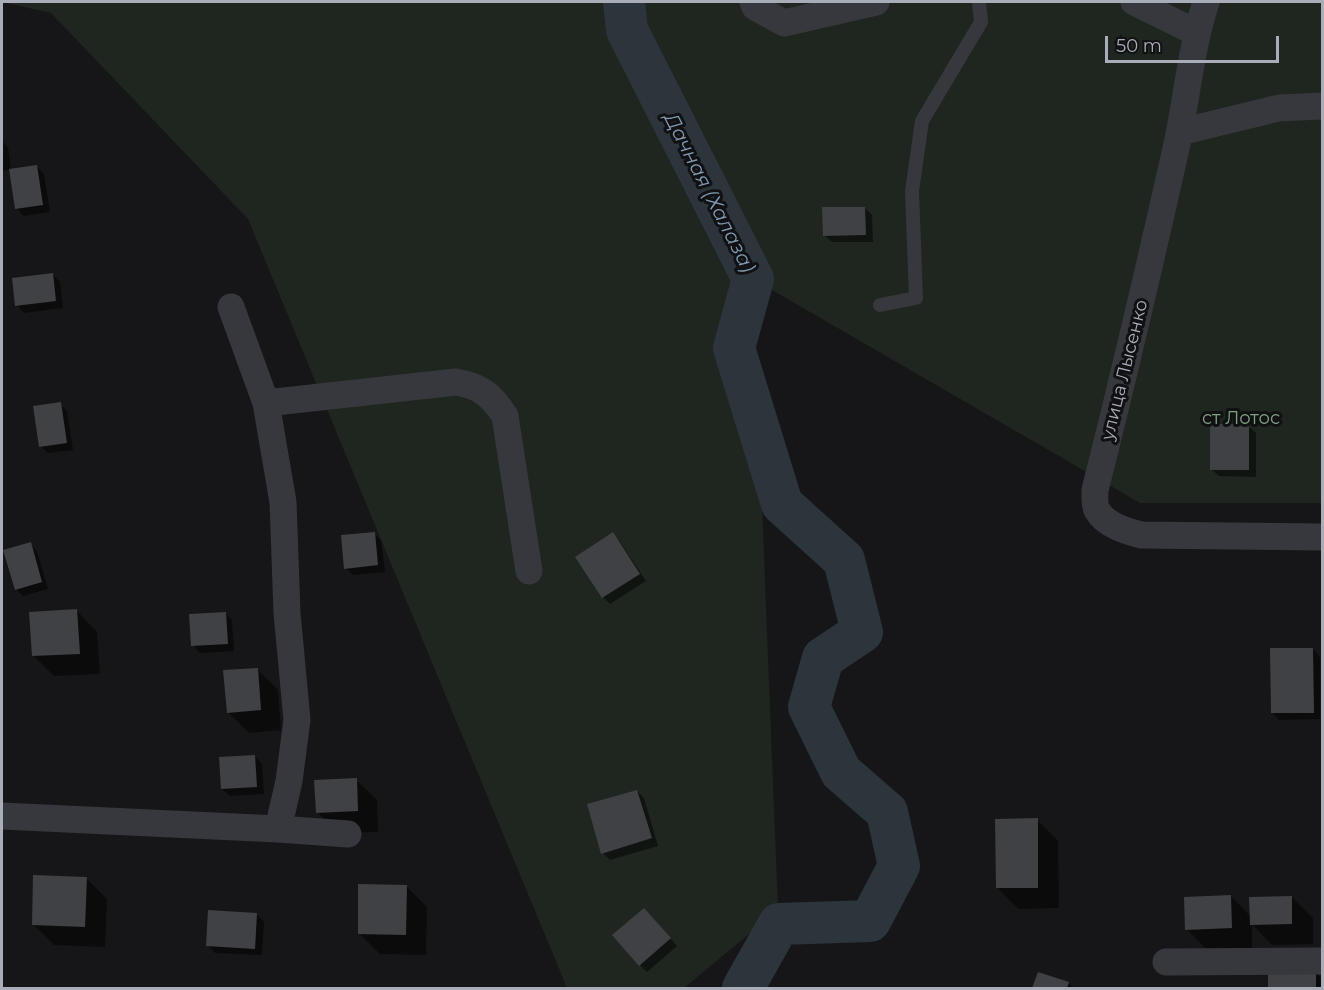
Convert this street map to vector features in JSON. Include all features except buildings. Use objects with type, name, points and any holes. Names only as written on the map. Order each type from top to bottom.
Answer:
[{"type":"street","points":[[753,2],[755,7],[784,23],[876,2]]},
{"type":"street","points":[[1134,2],[1197,33]]},
{"type":"street","name":"улица Лысенко","points":[[1206,2],[1197,33],[1180,132],[1136,329],[1095,490],[1096,509],[1105,519],[1124,531],[1140,535],[1323,537]]},
{"type":"street","points":[[1180,132],[1279,108],[1323,106]]},
{"type":"street","points":[[231,307],[266,403],[283,502],[287,612],[297,720],[289,781],[278,829]]},
{"type":"street","points":[[266,403],[456,382],[474,385],[496,401],[506,416],[530,571]]},
{"type":"street","points":[[2,816],[348,834]]},
{"type":"street","points":[[1166,962],[1323,961]]},
{"type":"lane","points":[[880,305],[916,298],[912,191],[922,121],[981,22],[979,2]]},
{"type":"green space","name":"ст Лотос","points":[[2,2],[1322,2],[1322,503],[1140,503],[753,279],[778,910],[684,988],[567,988],[248,219],[51,13]]},
{"type":"waterway","name":"Дачная (Халаза)","points":[[624,2],[627,30],[753,279],[734,348],[782,504],[844,560],[862,632],[823,658],[809,707],[841,772],[887,812],[899,866],[870,921],[779,924],[743,988]]}]
